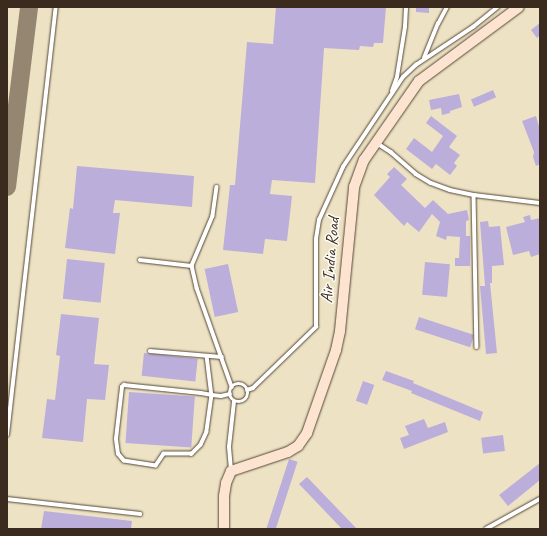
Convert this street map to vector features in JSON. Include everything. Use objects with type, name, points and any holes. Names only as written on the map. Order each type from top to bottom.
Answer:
[{"type":"street","name":"Air India Road","points":[[231,471],[288,452],[298,446],[307,433],[336,350],[340,332],[354,187],[364,160],[419,81],[519,7]]},
{"type":"street","points":[[224,529],[224,496],[226,483],[231,471]]},
{"type":"lane","points":[[7,435],[56,7]]},
{"type":"lane","points":[[390,96],[397,77],[405,27],[406,7]]},
{"type":"lane","points":[[423,59],[447,7]]},
{"type":"lane","points":[[247,390],[253,388],[316,327],[316,239],[319,220],[343,167],[403,78],[423,59],[473,27],[498,7]]},
{"type":"lane","points":[[377,142],[416,174],[431,183],[450,190],[474,195],[540,204]]},
{"type":"lane","points":[[217,187],[213,216],[192,266],[197,288],[232,387],[230,394],[234,402],[229,447],[231,471]]},
{"type":"lane","points":[[474,195],[477,347]]},
{"type":"lane","points":[[140,260],[192,266]]},
{"type":"lane","points":[[150,351],[222,357]]},
{"type":"lane","points":[[207,356],[212,395],[207,432],[201,445],[192,454],[164,454],[156,466],[124,461],[118,454],[116,439],[122,387],[124,385],[212,395],[221,396],[230,394]]},
{"type":"lane","points":[[232,387],[240,384],[247,390],[247,397],[244,401],[234,402]]},
{"type":"lane","points":[[7,499],[140,514]]},
{"type":"lane","points":[[486,529],[540,499]]},
{"type":"building","points":[[276,7],[386,7],[383,43],[374,43],[373,47],[360,46],[359,50],[324,48],[315,183],[272,180],[270,194],[292,196],[287,241],[265,239],[263,254],[223,250],[230,185],[235,185],[247,42],[273,44]]},
{"type":"building","points":[[416,7],[429,7],[429,13],[416,12]]},
{"type":"building","points":[[540,23],[540,35],[537,38],[531,30]]},
{"type":"building","points":[[493,90],[496,97],[474,107],[471,99]]},
{"type":"building","points":[[459,94],[462,107],[442,115],[441,108],[431,110],[429,100]]},
{"type":"building","points":[[431,116],[457,136],[449,147],[460,155],[454,163],[457,166],[450,175],[436,164],[432,169],[406,149],[414,138],[432,152],[443,136],[426,123]]},
{"type":"building","points":[[536,116],[540,130],[540,164],[536,166],[533,157],[534,152],[522,121]]},
{"type":"building","points":[[77,166],[194,176],[192,207],[115,200],[113,213],[120,213],[115,254],[65,248],[70,208],[73,209]]},
{"type":"building","points":[[394,167],[407,179],[401,185],[425,208],[433,200],[448,214],[467,210],[469,220],[466,221],[466,236],[470,236],[470,266],[455,266],[455,258],[459,258],[460,237],[447,236],[446,240],[436,236],[440,222],[432,214],[419,232],[407,222],[404,226],[374,195],[390,177],[387,174]]},
{"type":"building","points":[[530,215],[531,220],[540,218],[540,254],[531,257],[529,251],[513,255],[506,227],[525,222],[523,217]]},
{"type":"building","points":[[488,221],[489,227],[500,226],[504,265],[492,266],[492,283],[490,283],[497,353],[486,354],[480,286],[485,286],[480,222]]},
{"type":"building","points":[[67,259],[105,263],[101,303],[63,299]]},
{"type":"building","points":[[425,262],[450,264],[447,297],[422,295]]},
{"type":"building","points":[[228,264],[238,312],[215,317],[205,269]]},
{"type":"building","points":[[61,314],[99,318],[94,364],[109,365],[105,400],[87,399],[83,442],[42,438],[47,399],[55,400],[60,356],[56,355]]},
{"type":"building","points":[[419,317],[474,335],[470,347],[415,329]]},
{"type":"building","points":[[144,353],[198,359],[195,382],[142,376]]},
{"type":"building","points":[[386,371],[414,381],[413,383],[483,412],[480,421],[411,393],[412,391],[382,380]]},
{"type":"building","points":[[363,381],[374,385],[367,405],[356,401]]},
{"type":"building","points":[[129,392],[195,397],[191,447],[125,443]]},
{"type":"building","points":[[424,419],[428,428],[445,422],[448,432],[404,449],[400,438],[409,435],[405,426]]},
{"type":"building","points":[[503,435],[505,451],[483,454],[481,438]]},
{"type":"building","points":[[289,459],[298,462],[276,529],[266,529]]},
{"type":"building","points":[[540,463],[540,480],[508,506],[499,495]]},
{"type":"building","points":[[307,477],[357,529],[342,529],[299,484]]},
{"type":"building","points":[[44,511],[132,521],[131,529],[41,529]]},
{"type":"taxiway","points":[[7,187],[29,7]]}]
